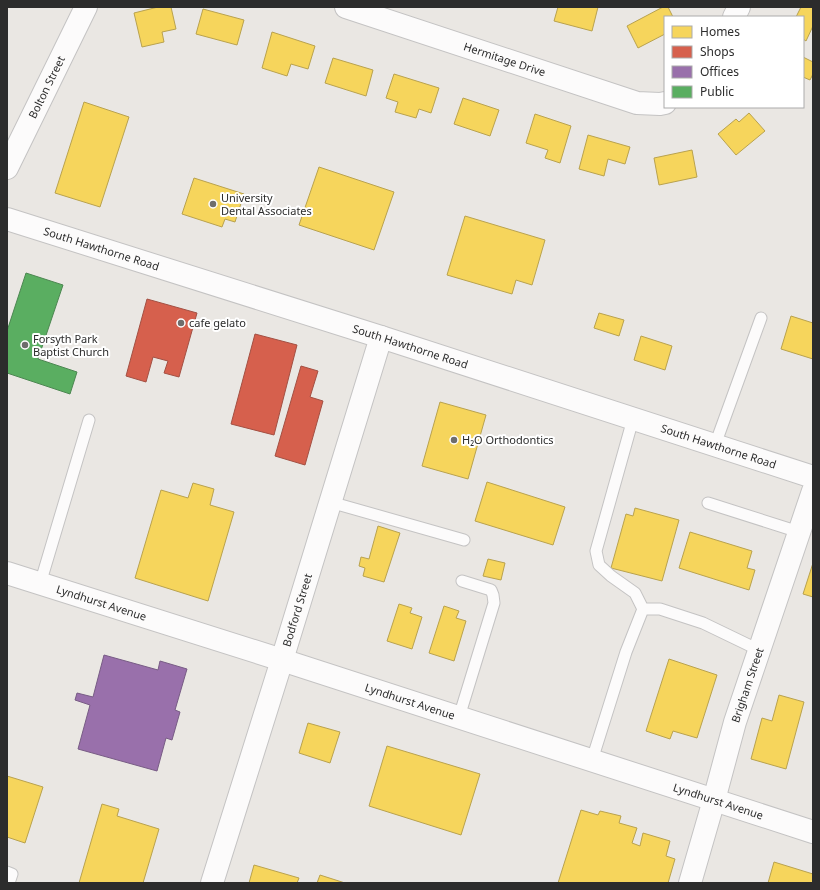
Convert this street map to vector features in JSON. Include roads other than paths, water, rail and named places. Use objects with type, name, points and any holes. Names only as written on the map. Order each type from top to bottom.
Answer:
[{"type":"street","name":"Bolton Street","points":[[7,168],[86,7]]},
{"type":"street","name":"Hermitage Drive","points":[[346,7],[637,103],[664,103]]},
{"type":"street","points":[[734,16],[739,7]]},
{"type":"street","name":"South Hawthorne Road","points":[[7,218],[813,477]]},
{"type":"street","name":"Bodford Street","points":[[212,883],[381,337]]},
{"type":"street","name":"Brigham Street","points":[[690,883],[735,722],[813,491]]},
{"type":"street","name":"Lyndhurst Avenue","points":[[7,573],[282,660],[813,832]]},
{"type":"lane","points":[[715,445],[761,318]]},
{"type":"lane","points":[[592,760],[626,652],[643,609],[635,593],[611,576],[599,565],[596,551],[632,419]]},
{"type":"lane","points":[[40,584],[89,420]]},
{"type":"lane","points":[[330,502],[464,540]]},
{"type":"lane","points":[[708,503],[799,532]]},
{"type":"lane","points":[[459,717],[494,603],[491,590],[462,581]]},
{"type":"lane","points":[[643,609],[660,609],[703,623],[759,650]]},
{"type":"lane","points":[[7,872],[12,874],[9,883]]},
{"type":"place","name":"University Dental Associates","points":[[213,204]]},
{"type":"place","name":"cafe gelato","points":[[181,323]]},
{"type":"place","name":"Forsyth Park Baptist Church","points":[[25,345]]},
{"type":"place","name":"H₂O Orthodontics","points":[[454,440]]}]
